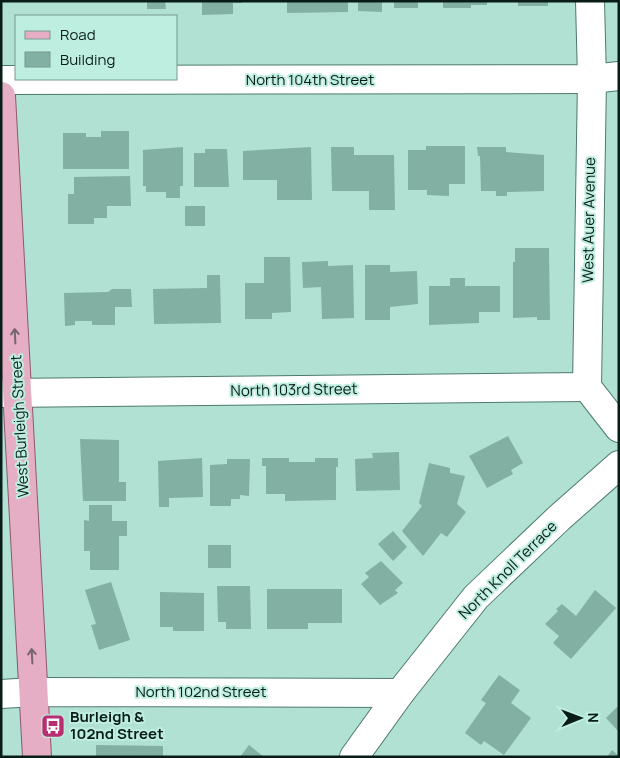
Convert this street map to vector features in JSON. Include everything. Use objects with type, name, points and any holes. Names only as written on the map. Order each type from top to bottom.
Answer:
[{"type":"main road","name":"West Burleigh Street","points":[[1,96],[10,393],[34,692],[37,757]]},
{"type":"street","name":"West Auer Avenue","points":[[587,388],[592,79],[590,1]]},
{"type":"street","name":"North 104th Street","points":[[178,80],[592,79],[619,76]]},
{"type":"street","name":"North 104th Street","points":[[1,80],[15,80]]},
{"type":"street","name":"North 103rd Street","points":[[10,393],[587,388]]},
{"type":"street","points":[[587,388],[619,428]]},
{"type":"street","name":"North Knoll Terrace","points":[[354,757],[400,692],[476,597],[559,518],[619,465]]},
{"type":"street","name":"North 102nd Street","points":[[1,694],[34,692],[400,692]]},
{"type":"building","points":[[147,1],[165,1],[166,9],[147,9]]},
{"type":"building","points":[[202,1],[242,1],[242,3],[233,3],[233,14],[202,15]]},
{"type":"building","points":[[287,1],[348,1],[348,12],[287,13]]},
{"type":"building","points":[[358,1],[382,1],[382,12],[358,11]]},
{"type":"building","points":[[394,1],[418,1],[418,8],[394,8]]},
{"type":"building","points":[[443,1],[487,1],[487,5],[471,5],[471,8],[443,8]]},
{"type":"building","points":[[518,1],[548,1],[548,6],[518,6]]},
{"type":"building","points":[[101,131],[129,131],[129,169],[63,169],[63,133],[86,133],[86,137],[101,137]]},
{"type":"building","points":[[426,146],[465,146],[465,184],[449,184],[449,196],[427,195],[427,190],[408,190],[408,150],[426,150]]},
{"type":"building","points":[[183,147],[183,186],[180,186],[180,198],[166,198],[166,192],[146,192],[146,186],[143,186],[143,150]]},
{"type":"building","points":[[311,147],[312,200],[277,200],[277,180],[243,180],[243,151]]},
{"type":"building","points":[[331,147],[354,147],[354,155],[394,155],[395,210],[369,210],[369,191],[332,191]]},
{"type":"building","points":[[477,147],[506,147],[506,152],[544,155],[544,191],[507,192],[507,196],[496,196],[496,191],[481,191],[480,156],[478,156]]},
{"type":"building","points":[[205,149],[227,149],[229,187],[194,187],[194,153],[205,153]]},
{"type":"building","points":[[130,176],[131,206],[107,206],[107,218],[94,218],[94,224],[68,224],[68,194],[74,194],[74,177]]},
{"type":"building","points":[[185,206],[205,206],[205,226],[185,226]]},
{"type":"building","points":[[515,248],[549,248],[550,320],[537,320],[537,317],[513,318],[513,262],[515,262]]},
{"type":"building","points":[[264,257],[290,257],[291,312],[272,313],[272,319],[245,319],[245,283],[264,283]]},
{"type":"building","points":[[328,261],[328,266],[353,265],[354,318],[322,319],[321,287],[303,288],[302,262]]},
{"type":"building","points":[[365,265],[390,265],[390,272],[417,271],[418,304],[390,307],[390,320],[365,320]]},
{"type":"building","points":[[207,275],[220,275],[221,323],[154,324],[153,289],[207,288]]},
{"type":"building","points":[[450,278],[465,278],[465,286],[500,286],[500,312],[479,312],[479,323],[429,325],[429,286],[450,286]]},
{"type":"building","points":[[112,289],[131,289],[132,307],[115,307],[115,325],[92,325],[92,321],[75,321],[75,325],[65,326],[64,293],[108,292]]},
{"type":"building","points":[[508,436],[523,463],[511,470],[513,474],[487,488],[469,456]]},
{"type":"building","points":[[80,439],[119,440],[119,482],[126,482],[126,501],[83,501]]},
{"type":"building","points":[[399,452],[400,490],[356,491],[355,459],[373,458],[372,453]]},
{"type":"building","points":[[202,458],[203,497],[169,498],[169,507],[159,507],[158,461]]},
{"type":"building","points":[[262,458],[289,458],[289,462],[315,462],[315,458],[338,458],[338,467],[336,467],[336,500],[285,501],[285,494],[266,494],[266,466],[262,466]]},
{"type":"building","points":[[227,459],[250,459],[249,496],[240,495],[240,499],[231,499],[231,506],[210,506],[210,465],[227,464]]},
{"type":"building","points":[[429,463],[450,468],[450,473],[465,476],[457,504],[466,512],[447,537],[441,533],[423,556],[402,531],[422,506],[419,503]]},
{"type":"building","points":[[89,505],[112,505],[112,521],[127,521],[127,536],[119,536],[119,570],[90,570],[90,551],[84,551],[84,520],[89,521]]},
{"type":"building","points":[[393,531],[407,547],[393,561],[378,544]]},
{"type":"building","points":[[208,545],[231,545],[231,568],[208,568]]},
{"type":"building","points":[[381,561],[403,583],[395,590],[398,593],[380,605],[361,584],[369,577],[365,573]]},
{"type":"building","points":[[111,582],[130,640],[99,650],[91,625],[96,624],[85,590]]},
{"type":"building","points":[[217,586],[250,586],[251,629],[226,629],[226,622],[218,622]]},
{"type":"building","points":[[267,589],[342,589],[342,623],[308,623],[308,629],[267,629]]},
{"type":"building","points":[[595,590],[616,608],[571,659],[553,643],[559,636],[545,624],[562,604],[576,616]]},
{"type":"building","points":[[160,592],[204,593],[204,631],[173,631],[173,627],[160,627]]},
{"type":"building","points":[[499,675],[520,690],[511,703],[531,718],[504,755],[484,741],[481,745],[465,733],[486,703],[481,700]]},
{"type":"building","points":[[619,705],[619,732],[606,718]]},
{"type":"building","points":[[96,745],[163,746],[163,757],[96,757]]},
{"type":"building","points":[[249,745],[264,757],[240,757]]},
{"type":"building","points":[[612,750],[619,756],[619,757],[607,757]]},
{"type":"place","name":"Burleigh & 102nd Street","points":[[53,726]]}]
